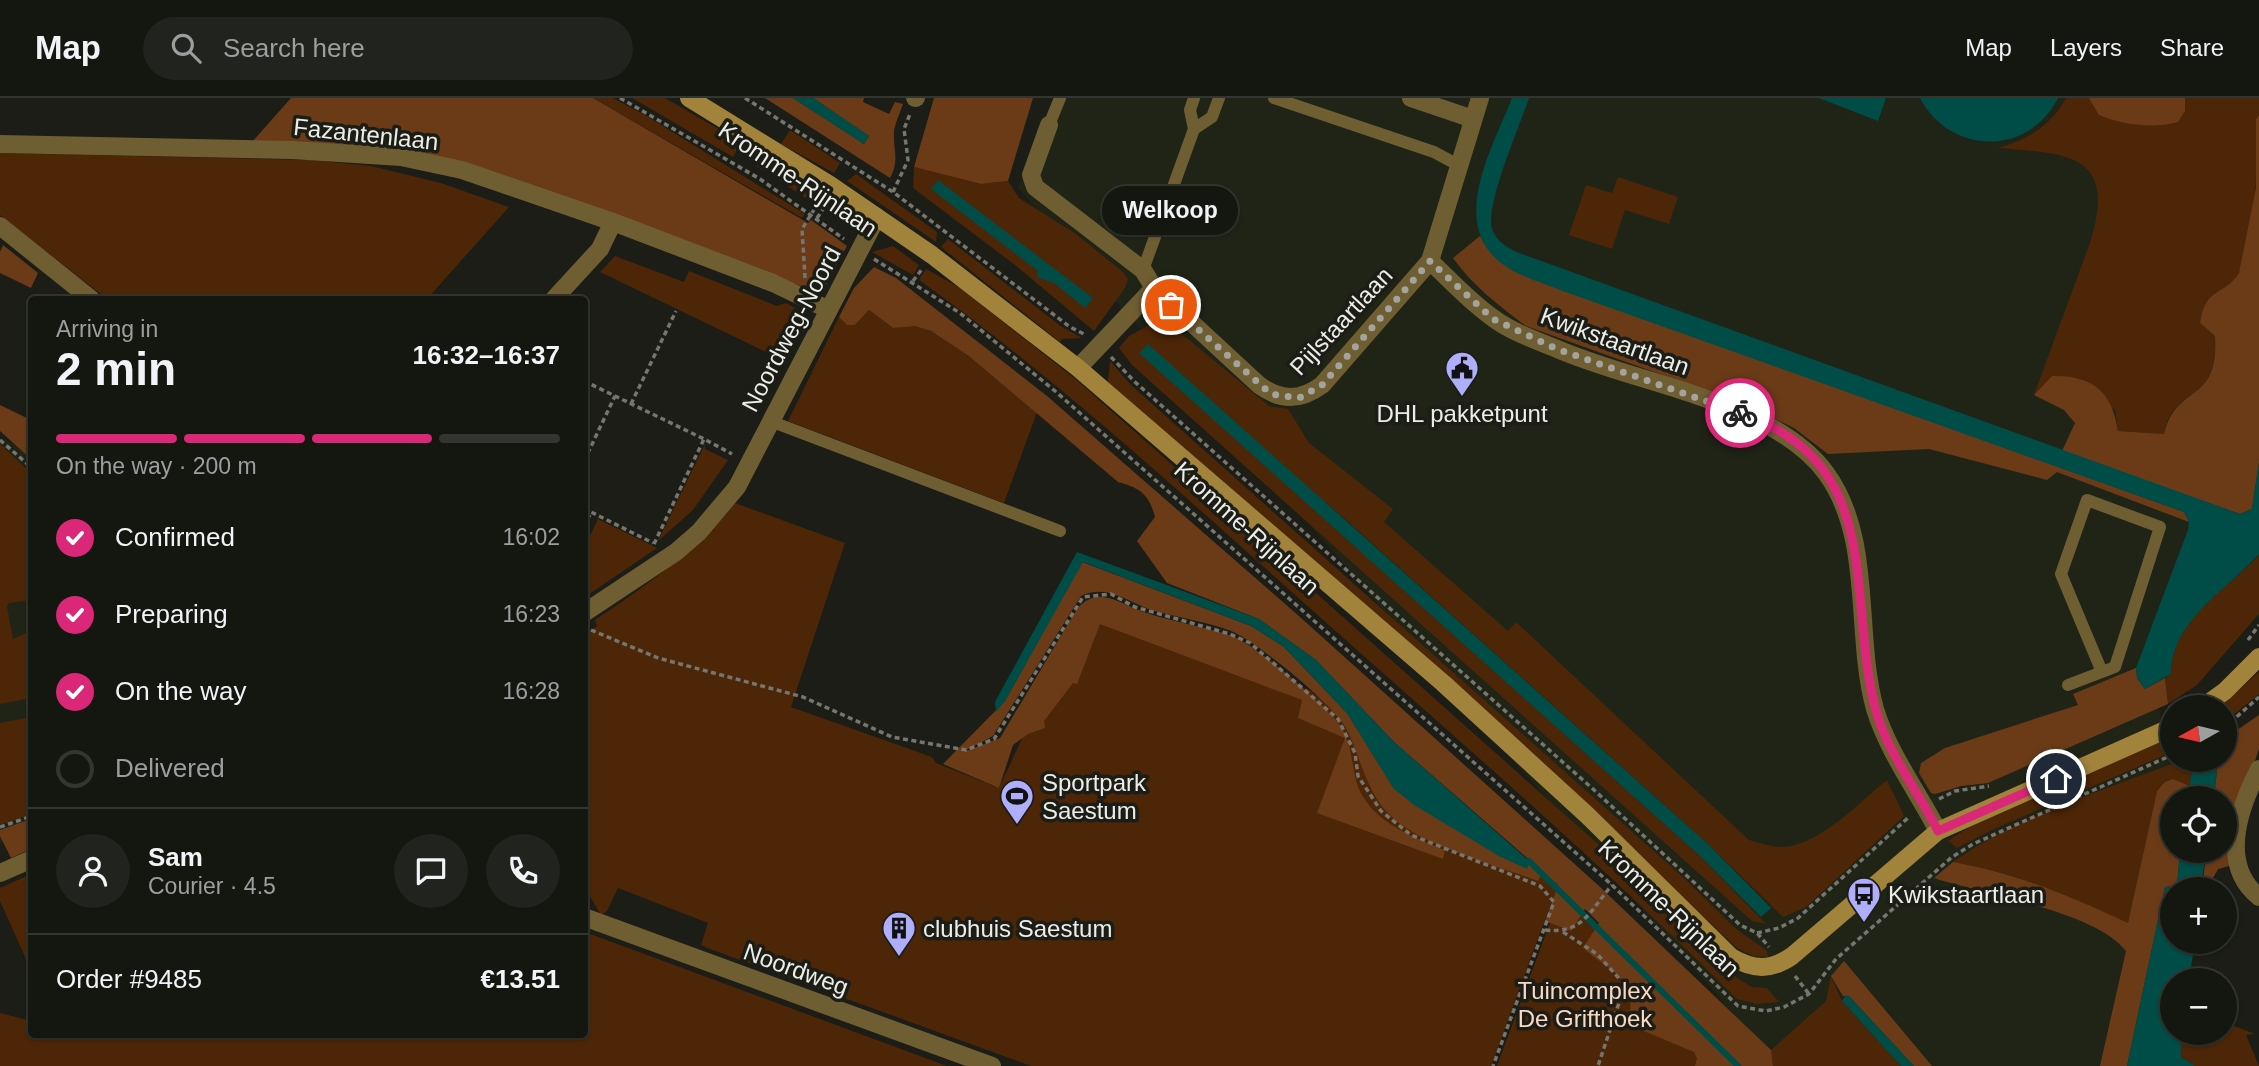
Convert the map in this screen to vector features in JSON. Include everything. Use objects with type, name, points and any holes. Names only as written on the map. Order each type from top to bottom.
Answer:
[{"type":"street","name":"Kromme-Rijnlaan","points":[[689,98],[830,185],[932,255],[1078,368],[1443,683],[1587,815],[1731,957],[1756,969],[1766,968],[1792,956],[1938,831]]},
{"type":"street","points":[[1411,98],[1473,119]]},
{"type":"street","points":[[1430,261],[1480,98]]},
{"type":"street","name":"Pijlstaartlaan","points":[[1049,125],[1031,175],[1035,187],[1143,270],[1154,288],[1259,385],[1279,397],[1299,398],[1322,385],[1430,261]]},
{"type":"street","name":"Fazantenlaan","points":[[0,144],[292,150],[401,158],[462,170],[613,222],[807,297],[827,309]]},
{"type":"street","name":"Noordweg-Noord","points":[[588,609],[676,552],[699,532],[737,487],[877,217]]},
{"type":"street","points":[[557,296],[600,249],[613,222]]},
{"type":"street","points":[[0,226],[87,296]]},
{"type":"street","name":"Kwikstaartlaan","points":[[1430,261],[1493,319],[1557,349],[1758,419],[1793,441],[1825,472],[1846,509],[1857,560],[1867,671],[1876,711],[1938,831]]},
{"type":"street","points":[[1078,368],[1154,288]]},
{"type":"street","points":[[2220,695],[2259,657]]},
{"type":"street","points":[[1938,831],[2160,732]]},
{"type":"street","points":[[2259,769],[2243,811],[2234,851],[2237,870],[2244,883],[2259,897]]},
{"type":"street","points":[[0,873],[28,861]]},
{"type":"street","name":"Noordweg","points":[[588,918],[992,1066]]},
{"type":"lane","points":[[1049,125],[1060,98]]},
{"type":"lane","points":[[1143,270],[1194,129],[1190,110],[1194,98]]},
{"type":"lane","points":[[1194,129],[1212,117],[1219,98]]},
{"type":"lane","points":[[1274,98],[1434,152],[1458,165]]},
{"type":"lane","points":[[770,421],[1060,531]]},
{"type":"lane","points":[[2068,685],[2102,672],[2115,667],[2160,527],[2087,500],[2061,573],[2102,672]]},
{"type":"path","name":"Kromme-Rijnlaan","points":[[620,98],[739,166],[859,250],[960,313],[1055,391],[1612,885],[1738,1006],[1766,1011],[1784,1007],[1809,993],[1836,959],[1952,857],[1973,844],[2160,760]]},
{"type":"path","name":"Kromme-Rijnlaan","points":[[745,98],[893,192],[1070,327],[1099,344],[1135,382],[1593,789],[1740,925],[1757,933]]},
{"type":"path","points":[[893,192],[908,160],[904,129],[916,98]]},
{"type":"path","points":[[807,297],[802,229],[847,162]]},
{"type":"path","points":[[631,404],[676,311]]},
{"type":"path","points":[[588,384],[749,463]]},
{"type":"path","points":[[588,453],[615,396]]},
{"type":"path","points":[[653,543],[704,439]]},
{"type":"path","points":[[0,440],[28,464]]},
{"type":"path","points":[[588,511],[676,552]]},
{"type":"path","points":[[588,518],[591,512]]},
{"type":"path","points":[[588,631],[658,658],[803,697],[892,737],[966,750],[994,738],[1083,597],[1111,594],[1135,607],[1230,634],[1250,643],[1338,719],[1354,753],[1358,776],[1381,811],[1411,835],[1540,886],[1549,892],[1554,902],[1545,930],[1493,1066]]},
{"type":"path","points":[[2237,716],[2259,697]]},
{"type":"path","points":[[0,827],[28,817]]},
{"type":"path","points":[[1545,930],[1563,932],[1574,929],[1612,885]]},
{"type":"path","points":[[1563,932],[1597,954],[1625,985],[1598,1066]]},
{"type":"shaded area","points":[[291,98],[593,98],[808,223],[811,220],[847,246],[826,285],[807,288],[391,148],[252,142]]},
{"type":"shaded area","points":[[765,98],[793,98],[864,144],[869,136],[813,98],[864,98],[863,102],[889,114],[895,102],[903,104],[895,129],[895,161],[890,178]]},
{"type":"shaded area","points":[[934,98],[1033,98],[1008,181],[981,184],[914,167]]},
{"type":"shaded area","points":[[1055,98],[2259,98],[2259,532],[2148,664],[2160,714],[2160,772],[2174,772],[2177,786],[2160,786],[2161,863],[2127,1066],[1778,1066],[1018,188]]},
{"type":"shaded area","points":[[2089,98],[2185,98],[2185,111],[2178,122],[2138,125],[2099,115]]},
{"type":"shaded area","points":[[2259,115],[2259,462],[2252,509],[2240,514],[2062,451],[2075,423],[2064,410],[2034,395],[2052,376],[2066,376],[2089,382],[2098,388],[2111,405],[2118,431],[2164,434],[2170,417],[2178,406],[2204,384],[2211,373],[2215,336],[2200,323],[2202,311],[2211,297],[2233,281],[2239,273],[2256,188],[2256,119]]},
{"type":"shaded area","points":[[1480,236],[1487,248],[1518,273],[2184,512],[2189,522],[2057,472],[2047,480],[1929,449],[1828,454],[1794,428],[1746,405],[1526,326],[1477,286],[1453,258]]},
{"type":"shaded area","points":[[3,245],[38,273],[31,288],[0,273],[0,252]]},
{"type":"shaded area","points":[[874,267],[896,278],[1047,396],[1300,617],[1599,886],[1771,1050],[1773,1066],[1695,1066],[1697,1058],[1694,1052],[1627,1024],[1630,997],[1627,987],[1621,978],[1583,948],[1599,923],[1585,909],[1571,931],[1545,921],[1558,885],[1394,742],[1316,660],[1259,619],[1167,583],[1137,541],[1155,517],[1150,503],[1142,493],[1118,482],[969,356],[931,331],[915,326],[893,328],[869,310],[855,325],[847,325],[839,317],[854,288]]},
{"type":"shaded area","points":[[0,405],[28,419],[28,456],[0,431]]},
{"type":"shaded area","points":[[0,438],[28,450],[28,831],[0,844]]},
{"type":"shaded area","points":[[1082,562],[1251,626],[1283,646],[1347,713],[1394,789],[1499,856],[1527,868],[1528,864],[1541,875],[1538,881],[1423,838],[1393,818],[1371,788],[1347,730],[1340,720],[1312,691],[1258,647],[1231,631],[1145,608],[1109,593],[1081,596],[993,736],[961,753],[1000,738],[1077,609],[1093,598],[1109,598],[1135,609],[1232,636],[1272,662],[1339,724],[1348,743],[1356,780],[1369,805],[1379,816],[1405,833],[1445,850],[1443,859],[1317,813],[1345,738],[1298,718],[1302,700],[1100,624],[1077,684],[1073,683],[1044,721],[1045,728],[1028,734],[1013,745],[999,788],[943,764],[1005,701]]},
{"type":"shaded area","points":[[2136,668],[2137,678],[2145,689],[2165,678],[2167,695],[2160,695],[2160,708],[1988,783],[1931,793],[1919,773],[1921,763],[1945,748],[2078,705],[2073,694]]},
{"type":"shaded area","points":[[2259,715],[2259,749],[2237,814],[2237,786],[2215,786],[2217,772],[2237,772],[2237,730]]},
{"type":"shaded area","points":[[2173,779],[2190,786],[2161,786]]},
{"type":"shaded area","points":[[2160,788],[2160,863],[2179,863],[2178,877],[2160,877],[2160,911],[2127,1066],[2100,1066],[2126,951],[2111,937],[2064,915],[1934,878],[1953,862],[1999,872],[2043,886],[2128,923],[2157,791]]},
{"type":"shaded area","points":[[28,820],[28,850],[11,858],[0,836],[0,830]]},
{"type":"shaded area","points":[[2205,863],[2229,863],[2229,866],[2218,869],[2214,877],[2203,877]]},
{"type":"shaded area","points":[[1844,961],[1932,1066],[1914,1066],[1849,996],[1843,996],[1831,976]]},
{"type":"green space","points":[[593,98],[613,98],[645,115],[805,214],[802,218]]},
{"type":"green space","points":[[632,98],[665,98],[722,131],[720,136],[739,147],[733,157]]},
{"type":"green space","points":[[2066,98],[2089,98],[2091,101],[2185,111],[2185,98],[2259,98],[2259,115],[2256,119],[2255,198],[2245,258],[2233,282],[2211,297],[2203,311],[2200,323],[2215,336],[2210,374],[2203,385],[2177,406],[2169,418],[2164,434],[2118,431],[2115,410],[2052,376],[2034,395],[2091,240],[2097,211],[2097,189],[2091,174],[2080,163],[2045,153],[1998,148],[2019,141],[2046,124]]},
{"type":"green space","points":[[790,130],[840,163],[834,173],[781,144]]},
{"type":"green space","points":[[0,153],[312,160],[371,166],[441,183],[509,207],[430,296],[103,296],[0,215]]},
{"type":"green space","points":[[762,155],[819,195],[813,203],[780,181],[784,174],[770,165],[766,172],[756,166]]},
{"type":"green space","points":[[914,167],[981,184],[1008,181],[1019,198],[1076,234],[1123,272],[1128,279],[1125,288],[1094,331],[1015,265],[913,188]]},
{"type":"green space","points":[[856,174],[937,232],[936,242],[847,181]]},
{"type":"green space","points":[[1618,177],[1678,197],[1669,224],[1625,210],[1612,249],[1569,235],[1586,185],[1612,193]]},
{"type":"green space","points":[[948,239],[1062,327],[1082,338],[1062,339],[1060,342],[941,247]]},
{"type":"green space","points":[[893,246],[919,265],[913,275],[872,252]]},
{"type":"green space","points":[[615,256],[684,282],[689,271],[777,306],[786,303],[802,312],[803,324],[785,361],[600,272]]},
{"type":"green space","points":[[926,269],[960,288],[1079,382],[1662,901],[1737,978],[1752,987],[1767,988],[1779,1002],[1756,1004],[1737,999],[1634,899],[1528,802],[1169,483],[1022,358],[919,280]]},
{"type":"green space","points":[[869,310],[893,328],[914,326],[942,337],[978,362],[1037,412],[1004,503],[788,421],[839,317],[847,325],[855,325]]},
{"type":"green space","points":[[1151,324],[1166,325],[1177,330],[1269,406],[1288,409],[1309,443],[1393,509],[1384,522],[1508,631],[1516,622],[1749,840],[1782,847],[1811,839],[1839,821],[1887,780],[1904,816],[1806,907],[1783,917],[1709,845],[1336,511],[1139,352],[1700,856],[1766,924],[1752,921],[1132,365],[1119,348],[1129,336]]},
{"type":"green space","points":[[1110,361],[1131,385],[1684,878],[1735,928],[1767,951],[1768,957],[1754,956],[1737,948],[1619,838],[1108,382]]},
{"type":"green space","points":[[0,444],[28,470],[28,600],[9,603],[7,607],[13,639],[28,632],[28,699],[0,704]]},
{"type":"green space","points":[[705,444],[705,449],[728,460],[693,510],[658,541]]},
{"type":"green space","name":"Sportpark Saestum","points":[[735,503],[845,543],[791,707],[932,757],[936,763],[999,788],[1081,612],[1302,700],[1307,688],[1527,868],[1529,861],[1558,885],[1491,1066],[1031,1066],[710,949],[701,945],[708,923],[618,888],[607,911],[601,915],[588,893],[588,632],[597,626],[595,620],[651,581],[704,537]]},
{"type":"green space","points":[[598,519],[657,548],[588,595],[588,540]]},
{"type":"green space","points":[[2259,555],[2259,614],[2197,685],[2182,695],[2167,695],[2165,678],[2171,674],[2180,638],[2203,608]]},
{"type":"green space","points":[[2259,672],[2259,694],[2237,712],[2237,695],[2233,695]]},
{"type":"green space","points":[[28,718],[28,815],[0,825],[0,723]]},
{"type":"green space","points":[[2160,742],[2160,757],[1994,829],[1957,848],[1948,841],[1974,824]]},
{"type":"green space","points":[[2160,768],[2160,772],[2192,772],[2190,786],[2173,779],[2160,786],[2157,791],[2128,924],[2043,887],[1999,872],[1953,862],[2004,831]]},
{"type":"green space","points":[[28,875],[26,959],[0,901],[0,888]]},
{"type":"green space","name":"Tuincomplex De Grifthoek","points":[[1561,893],[1730,1066],[1497,1066]]},
{"type":"green space","points":[[588,933],[947,1066],[0,1066],[0,1013],[28,1020],[28,1038],[588,1038]]},
{"type":"green space","points":[[1831,976],[1842,1001],[1901,1066],[1773,1066],[1771,1050],[1826,1001]]},
{"type":"green space","points":[[2237,1027],[2255,1034],[2246,1035],[2259,1066],[2195,1066],[2181,1057],[2180,1045],[2237,1045]]},
{"type":"water","points":[[793,98],[813,98],[869,136],[864,144]]},
{"type":"water","points":[[1512,98],[1529,98],[1498,184],[1491,217],[1496,237],[1515,251],[2240,514],[2252,509],[2259,462],[2259,554],[2190,622],[2180,638],[2171,674],[2145,689],[2137,678],[2136,668],[2188,530],[2189,522],[2184,512],[1560,290],[1522,275],[1501,263],[1486,246],[1478,227],[1476,205],[1487,160]]},
{"type":"water","points":[[1819,98],[1886,98],[1878,121]]},
{"type":"water","points":[[1920,98],[2058,98],[2045,117],[2028,131],[2009,139],[1989,141],[1969,139],[1950,130],[1933,117]]},
{"type":"water","points":[[938,180],[1093,298],[1085,308],[1054,283],[1037,277],[1038,271],[931,189]]},
{"type":"water","points":[[1148,344],[1709,845],[1771,908],[1761,917],[1700,856],[1139,353]]},
{"type":"water","points":[[1077,552],[1259,619],[1316,660],[1394,742],[1529,861],[1527,869],[1499,856],[1414,805],[1394,789],[1347,713],[1283,646],[1251,626],[1083,562],[1005,701],[996,712],[995,702]]},
{"type":"water","points":[[2192,772],[2217,772],[2215,786],[2190,786]]},
{"type":"water","points":[[2179,863],[2205,863],[2202,877],[2178,877]]},
{"type":"water","points":[[2160,911],[2160,954],[2193,954],[2191,968],[2160,968],[2160,1045],[2181,1045],[2181,1057],[2195,1066],[2127,1066]]},
{"type":"water","points":[[1846,995],[1914,1066],[1901,1066],[1842,1001]]},
{"type":"waterway","points":[[1529,861],[1738,1066]]},
{"type":"way so far","points":[[1171,305],[1271,394],[1299,398],[1322,385],[1430,261],[1493,319],[1557,349],[1740,413]]},
{"type":"place","name":"Welkoop","points":[[1171,305]]},
{"type":"place","name":"DHL pakketpunt","points":[[1462,398]]},
{"type":"place","name":"Sportpark Saestum","points":[[1017,826]]},
{"type":"place","name":"Kwikstaartlaan","points":[[1864,924]]},
{"type":"place","name":"clubhuis Saestum","points":[[899,958]]},
{"type":"route","points":[[1740,413],[1758,419],[1793,441],[1825,472],[1846,509],[1857,560],[1861,624],[1876,711],[1900,764],[1938,831],[2056,779]]}]
